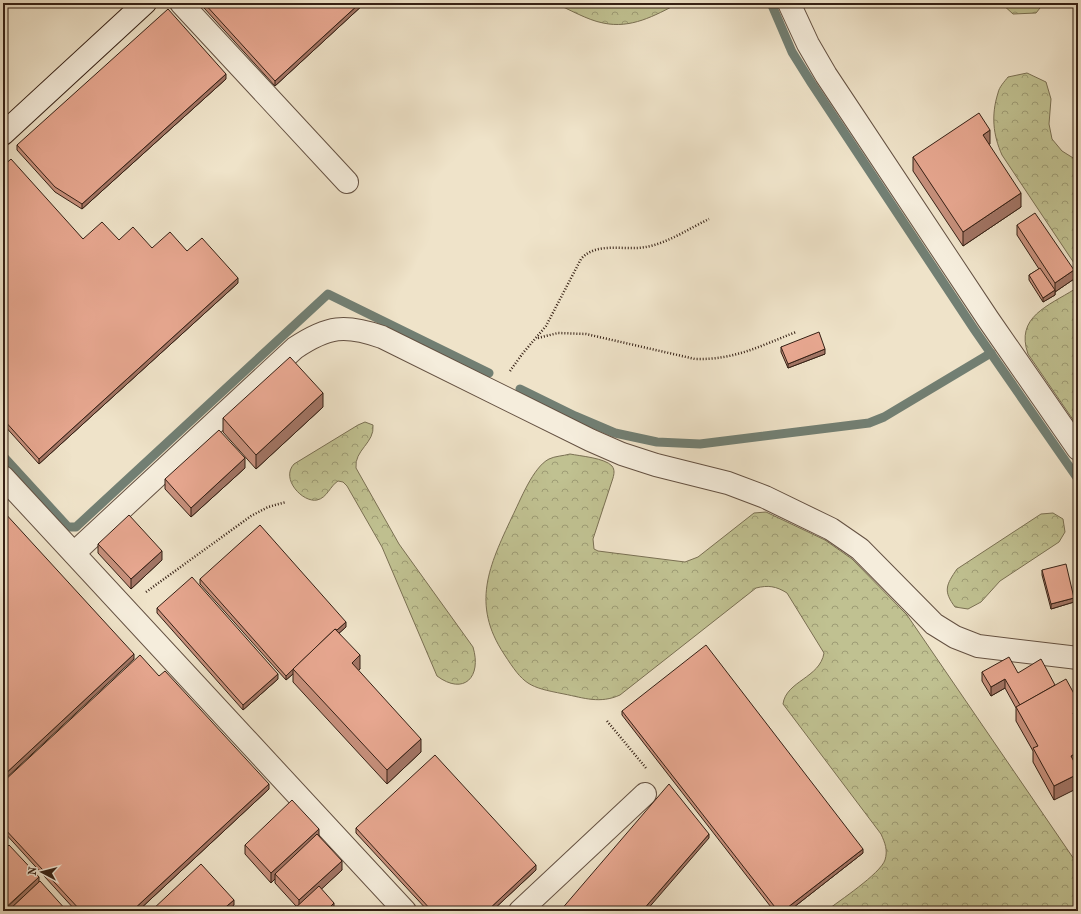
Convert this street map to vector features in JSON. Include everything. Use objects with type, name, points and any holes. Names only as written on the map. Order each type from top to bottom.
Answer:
[{"type":"street","points":[[3,134],[145,3]]},
{"type":"street","points":[[181,3],[347,182]]},
{"type":"street","points":[[789,3],[808,44],[826,75],[988,319],[1078,449]]},
{"type":"street","points":[[74,553],[295,348],[315,335],[337,328],[360,329],[382,337],[590,440],[622,454],[656,465],[728,483],[765,497],[831,529],[860,549],[934,624],[954,637],[978,646],[1078,658]]},
{"type":"street","points":[[3,477],[405,911]]},
{"type":"street","points":[[520,911],[646,794]]},
{"type":"path","points":[[498,394],[516,361],[537,338],[554,313],[581,259],[588,251],[599,248],[649,246],[709,219]]},
{"type":"path","points":[[537,338],[558,333],[586,334],[695,359],[715,359],[734,356],[796,332]]},
{"type":"path","points":[[125,608],[251,516],[268,507],[286,502]]},
{"type":"path","points":[[607,721],[650,773],[650,784],[646,794]]},
{"type":"green space","points":[[554,3],[679,3],[651,17],[633,23],[613,24],[603,23],[591,19]]},
{"type":"green space","points":[[1001,3],[1044,3],[1036,13],[1013,14]]},
{"type":"green space","points":[[1027,73],[1046,82],[1051,99],[1049,124],[1052,139],[1062,151],[1078,161],[1078,269],[1002,155],[997,140],[994,125],[994,109],[1002,84],[1008,77]]},
{"type":"green space","points":[[1078,284],[1078,427],[1028,354],[1025,341],[1026,331],[1036,314],[1075,289]]},
{"type":"green space","points":[[365,422],[373,425],[373,431],[368,442],[358,456],[356,468],[399,544],[473,647],[475,667],[473,675],[463,684],[447,682],[437,676],[382,547],[347,486],[343,482],[338,481],[323,497],[317,500],[311,500],[300,494],[291,483],[290,470],[294,464]]},
{"type":"green space","points":[[570,454],[604,461],[609,463],[614,469],[613,478],[593,539],[594,549],[598,551],[685,562],[698,557],[754,513],[766,512],[825,540],[852,559],[907,615],[1078,865],[1078,911],[826,911],[868,880],[882,866],[886,856],[886,850],[881,834],[783,704],[785,696],[796,684],[816,668],[824,653],[787,593],[779,589],[768,586],[756,588],[620,695],[613,698],[599,700],[552,692],[534,686],[522,678],[504,654],[494,636],[488,618],[486,602],[487,585],[496,552],[532,477],[543,463],[549,459]]},
{"type":"green space","points":[[1053,513],[1063,519],[1065,532],[1059,542],[1000,581],[981,602],[968,609],[955,607],[949,597],[947,588],[950,579],[957,569],[1041,514]]},
{"type":"building","points":[[204,3],[360,3],[275,81]]},
{"type":"building","points":[[168,9],[226,74],[82,204],[55,187],[17,145]]},
{"type":"building","points":[[979,113],[990,130],[983,135],[1021,193],[963,232],[913,157]]},
{"type":"building","points":[[11,159],[83,239],[102,222],[119,240],[133,227],[152,248],[170,232],[187,251],[202,238],[238,278],[39,459],[3,419],[3,166]]},
{"type":"building","points":[[1035,213],[1074,270],[1055,283],[1017,225]]},
{"type":"building","points":[[1040,268],[1055,290],[1043,298],[1029,275]]},
{"type":"building","points":[[819,332],[825,349],[788,364],[781,347]]},
{"type":"building","points":[[290,357],[323,393],[256,455],[223,418]]},
{"type":"building","points":[[219,430],[245,458],[191,508],[165,479]]},
{"type":"building","points":[[3,511],[134,654],[3,776]]},
{"type":"building","points":[[129,515],[162,551],[131,579],[98,544]]},
{"type":"building","points":[[260,525],[346,622],[337,630],[335,629],[286,676],[200,579]]},
{"type":"building","points":[[1066,564],[1074,598],[1051,604],[1042,570]]},
{"type":"building","points":[[192,577],[278,674],[243,705],[157,608]]},
{"type":"building","points":[[335,629],[360,655],[352,663],[421,739],[387,770],[293,669]]},
{"type":"building","points":[[706,645],[863,849],[783,911],[778,911],[622,711]]},
{"type":"building","points":[[140,655],[159,676],[165,671],[269,784],[132,911],[81,911],[3,827],[3,782]]},
{"type":"building","points":[[1009,657],[1018,673],[1041,659],[1055,685],[1020,705],[1005,679],[991,687],[982,672]]},
{"type":"building","points":[[1066,679],[1078,701],[1078,710],[1073,713],[1078,723],[1078,752],[1071,756],[1078,769],[1078,774],[1054,786],[1033,748],[1038,746],[1016,707]]},
{"type":"building","points":[[435,755],[536,865],[487,911],[432,911],[356,828]]},
{"type":"building","points":[[669,784],[709,834],[642,911],[560,911]]},
{"type":"building","points":[[292,800],[319,829],[271,873],[245,845]]},
{"type":"building","points":[[317,834],[342,861],[299,900],[275,874]]},
{"type":"building","points":[[9,845],[39,877],[3,910],[3,851]]},
{"type":"building","points":[[201,864],[234,900],[221,911],[151,911]]},
{"type":"building","points":[[40,881],[67,911],[8,911]]},
{"type":"building","points":[[319,886],[334,903],[326,911],[292,911]]},
{"type":"waterway","points":[[771,3],[792,52],[812,84],[974,329],[1078,479]]},
{"type":"waterway","points":[[3,456],[68,527],[76,527],[328,294],[489,373]]},
{"type":"waterway","points":[[520,389],[575,416],[615,433],[657,442],[700,444],[869,423],[884,417],[991,353]]}]
